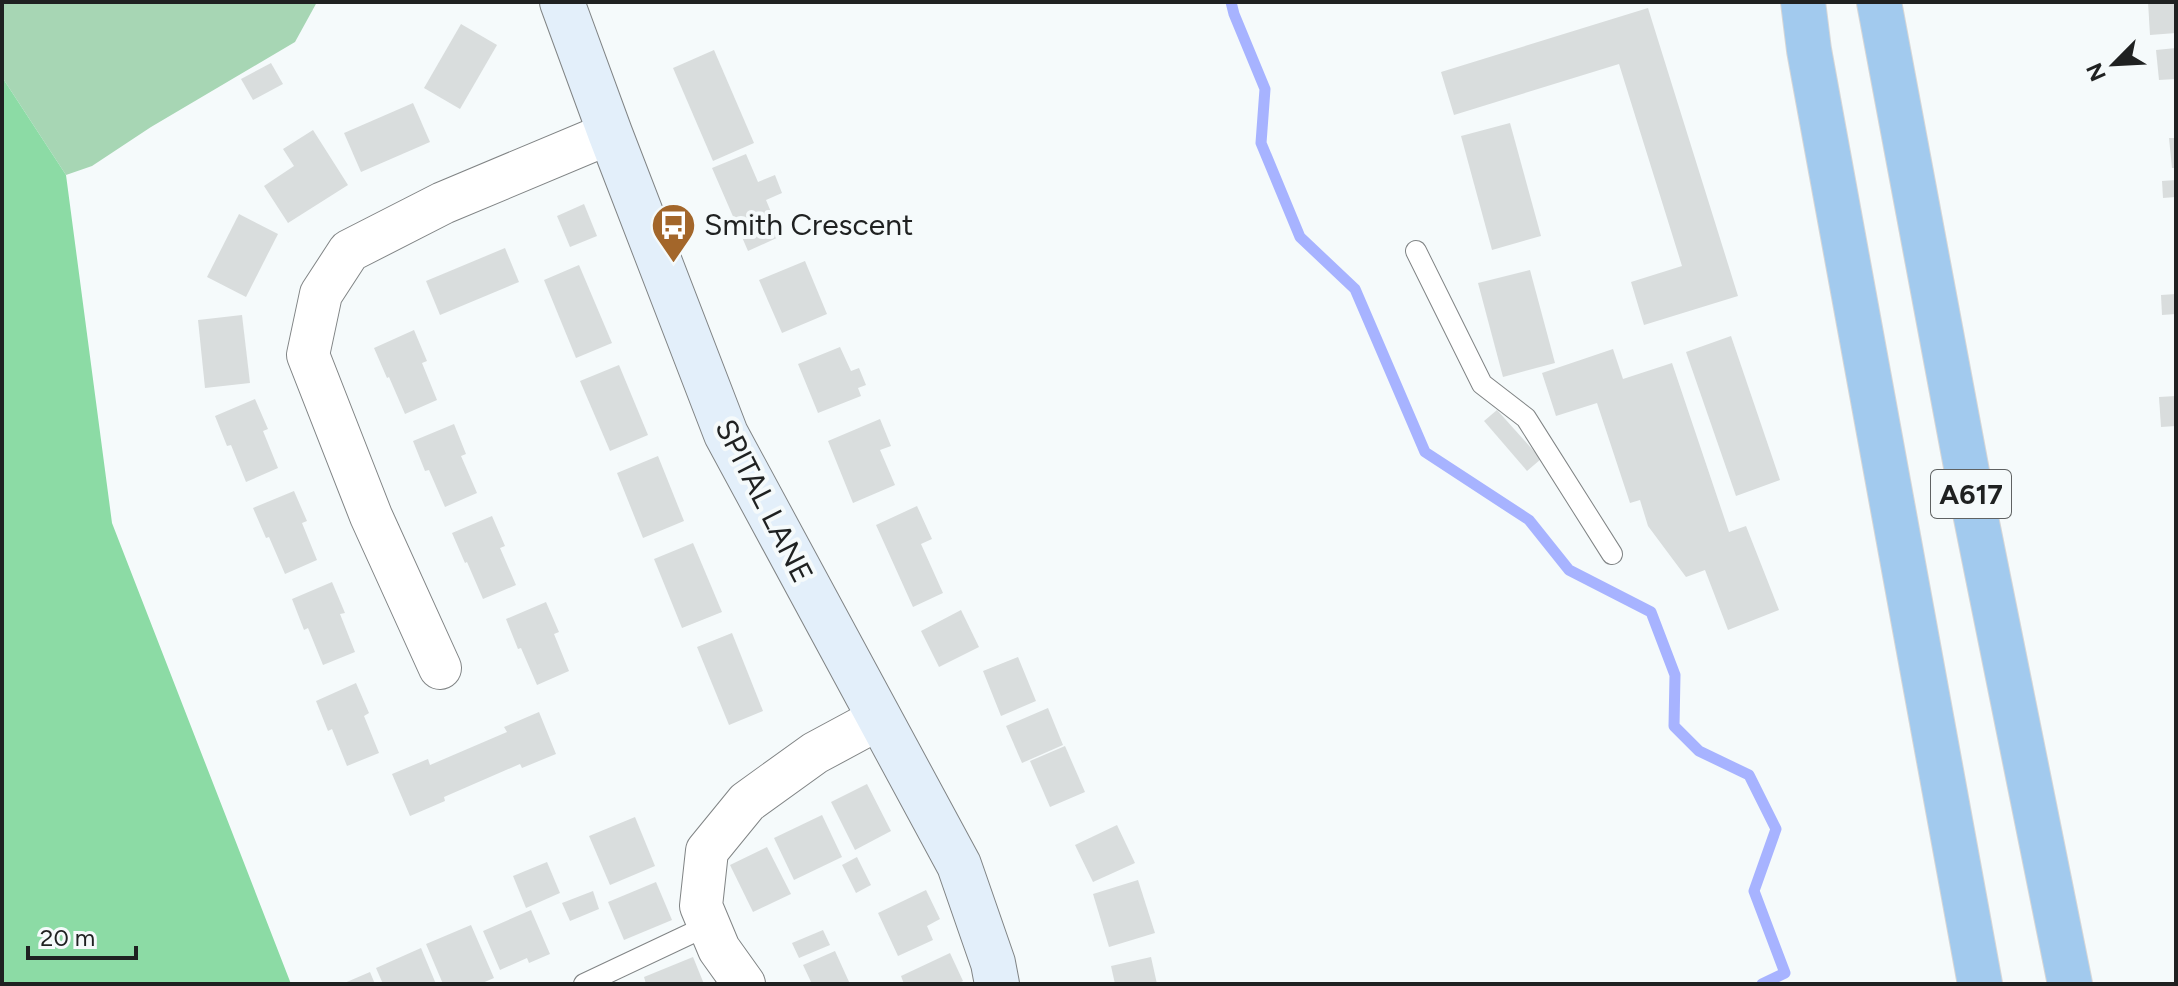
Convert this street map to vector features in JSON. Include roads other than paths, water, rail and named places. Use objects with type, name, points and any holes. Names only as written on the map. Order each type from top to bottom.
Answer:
[{"type":"highway","name":"A617","points":[[1803,2],[1809,50],[1980,984]]},
{"type":"highway","name":"A617","points":[[1879,2],[1971,493],[2070,984]]},
{"type":"street","name":"SPITAL LANE","points":[[562,2],[726,434],[959,865],[993,963],[997,984]]},
{"type":"street","points":[[440,668],[371,516],[308,355],[321,294],[349,251],[443,203],[610,133]]},
{"type":"street","points":[[744,984],[719,949],[701,906],[707,851],[747,802],[815,753],[880,718]]},
{"type":"lane","points":[[1416,251],[1482,384],[1526,418],[1612,554]]},
{"type":"lane","points":[[584,984],[709,925]]},
{"type":"waterway","points":[[1231,2],[1265,89],[1261,143],[1300,237],[1355,289],[1425,452],[1529,520],[1569,570],[1651,612],[1675,675],[1674,726],[1699,751],[1749,775],[1776,829],[1754,891],[1785,973],[1762,984]]},
{"type":"place","name":"Smith Crescent","points":[[673,264]]}]
